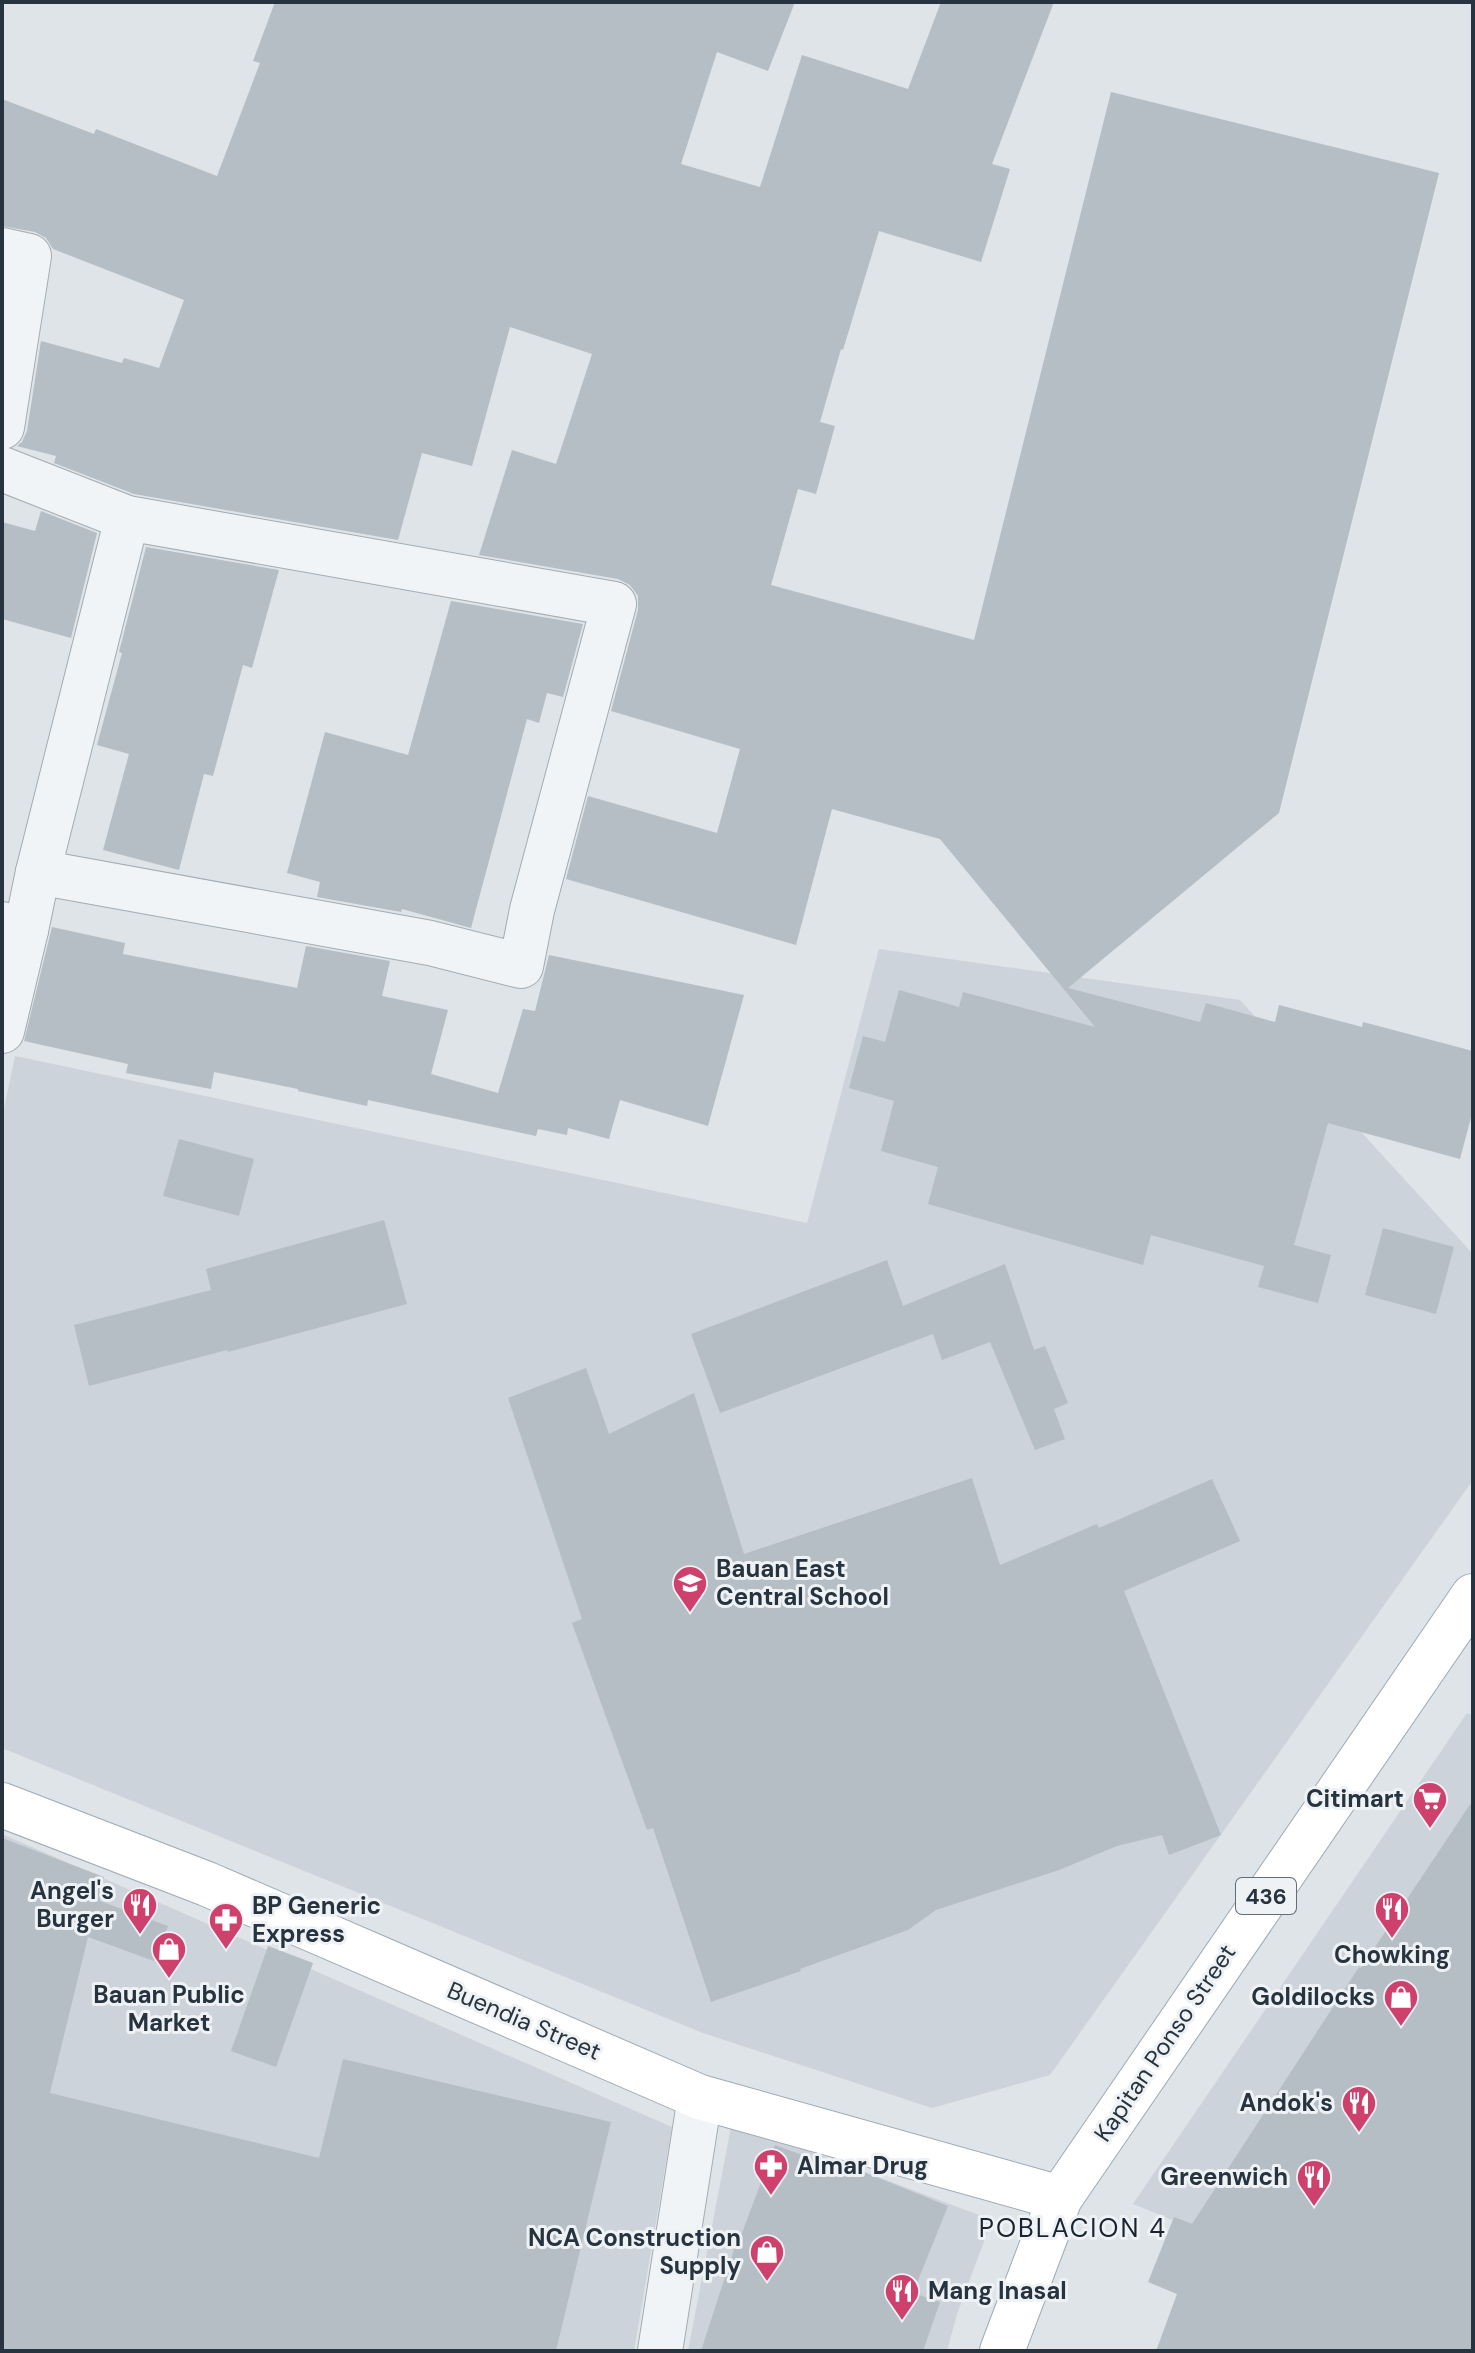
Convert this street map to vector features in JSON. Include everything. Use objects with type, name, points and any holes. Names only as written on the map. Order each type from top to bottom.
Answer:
[{"type":"main road","name":"Kapitan Ponso Street","points":[[1002,2351],[1060,2198],[1473,1596]]},
{"type":"main road","name":"Buendia Street","points":[[2,1805],[207,1884],[700,2097],[1060,2198]]},
{"type":"street","points":[[2,250],[29,256],[2,427]]},
{"type":"street","points":[[2,469],[127,518],[614,604],[532,910],[521,966],[430,943],[38,872]]},
{"type":"street","points":[[2,1031],[14,927],[38,872],[127,518]]},
{"type":"street","points":[[660,2351],[700,2097]]},
{"type":"shaded area","name":"Bauan East Central School","points":[[879,949],[1240,1000],[1473,1254],[1473,1480],[1050,2075],[932,2108],[703,2033],[2,1748],[2,1118],[15,1056],[807,1223]]},
{"type":"shaded area","points":[[1467,1713],[1473,1716],[1473,2351],[1395,2310],[1133,2204]]},
{"type":"shaded area","name":"Bauan Public Market","points":[[2,1834],[672,2127],[634,2351],[2,2351]]},
{"type":"shaded area","points":[[732,2122],[992,2220],[957,2314],[947,2351],[688,2351]]},
{"type":"building","points":[[275,2],[795,2],[768,71],[717,52],[681,164],[760,187],[802,55],[908,89],[941,2],[1054,2],[992,164],[1010,169],[981,262],[879,231],[820,422],[835,426],[816,494],[798,489],[771,585],[974,640],[1111,92],[1439,173],[1279,813],[1068,988],[1200,1022],[1206,1003],[1275,1022],[1279,1005],[1362,1027],[1363,1022],[1473,1051],[1473,1110],[1460,1159],[1328,1123],[1294,1245],[1331,1255],[1318,1303],[1258,1287],[1264,1266],[1151,1235],[1143,1265],[928,1204],[938,1167],[881,1151],[894,1101],[849,1088],[863,1036],[885,1042],[899,990],[959,1007],[963,992],[1095,1027],[940,839],[832,809],[796,945],[566,879],[588,796],[717,833],[740,749],[611,711],[638,610],[638,596],[630,585],[618,579],[479,555],[512,450],[556,464],[592,354],[510,327],[472,466],[422,453],[398,540],[134,494],[54,463],[56,456],[17,446],[27,431],[41,341],[122,363],[124,358],[159,368],[184,300],[53,249],[46,238],[35,232],[2,226],[2,99],[94,134],[96,129],[217,176],[260,63],[253,61]]},
{"type":"building","points":[[41,511],[97,533],[71,638],[2,619],[2,522],[35,531]]},
{"type":"building","points":[[146,547],[279,570],[252,668],[243,665],[213,776],[204,774],[179,870],[103,850],[129,754],[97,745]]},
{"type":"building","points":[[451,601],[583,624],[563,697],[547,693],[539,723],[527,719],[471,928],[402,909],[401,912],[317,897],[320,882],[287,873],[325,732],[408,755]]},
{"type":"building","points":[[52,927],[125,943],[123,954],[297,988],[306,946],[390,961],[382,996],[448,1010],[431,1074],[498,1093],[523,1009],[535,1011],[549,955],[744,995],[708,1126],[620,1100],[609,1139],[568,1128],[567,1135],[538,1129],[536,1136],[368,1100],[367,1106],[214,1072],[211,1089],[126,1073],[128,1064],[24,1041]]},
{"type":"building","points":[[179,1139],[254,1159],[239,1216],[163,1196]]},
{"type":"building","points":[[384,1220],[407,1304],[89,1386],[74,1325],[211,1290],[206,1269]]},
{"type":"building","points":[[1383,1228],[1454,1247],[1436,1314],[1365,1295]]},
{"type":"building","points":[[887,1260],[903,1306],[1005,1264],[1034,1350],[1045,1346],[1068,1403],[1054,1409],[1065,1439],[1035,1450],[990,1342],[942,1360],[933,1334],[720,1413],[691,1334]]},
{"type":"building","points":[[586,1368],[609,1434],[694,1393],[744,1554],[972,1478],[1000,1565],[1097,1524],[1099,1528],[1212,1479],[1240,1541],[1124,1591],[1221,1835],[1169,1855],[1162,1835],[1117,1846],[1059,1870],[936,1910],[908,1930],[711,2002],[653,1828],[647,1830],[572,1623],[582,1619],[508,1398]]},
{"type":"building","points":[[1473,1800],[1473,2351],[1156,2351],[1177,2294],[1148,2282],[1174,2217],[1192,2224],[1359,1967]]},
{"type":"building","name":"Bauan Public Market","points":[[2,1838],[104,1877],[100,1901],[168,1926],[154,1961],[88,1937],[50,2093],[319,2158],[343,2059],[611,2122],[556,2351],[2,2351]]},
{"type":"building","points":[[268,1946],[313,1963],[276,2067],[231,2051]]},
{"type":"building","points":[[775,2145],[862,2177],[864,2172],[948,2206],[913,2293],[940,2302],[923,2351],[701,2351],[737,2240]]},
{"type":"place","name":"Bauan East Central School","points":[[690,1614]]},
{"type":"place","name":"Citimart","points":[[1430,1830]]},
{"type":"place","name":"Angel's Burger","points":[[140,1936]]},
{"type":"place","name":"Chowking","points":[[1392,1940]]},
{"type":"place","name":"BP Generic Express","points":[[226,1951]]},
{"type":"place","name":"Bauan Public Market","points":[[169,1980]]},
{"type":"place","name":"Goldilocks","points":[[1401,2028]]},
{"type":"place","name":"Andok's","points":[[1359,2134]]},
{"type":"place","name":"Almar Drug","points":[[771,2197]]},
{"type":"place","name":"Greenwich","points":[[1314,2208]]},
{"type":"place","name":"NCA Construction Supply","points":[[767,2283]]},
{"type":"place","name":"Mang Inasal","points":[[902,2322]]},
{"type":"district","name":"POBLACION 4","points":[[1073,2228]]}]
